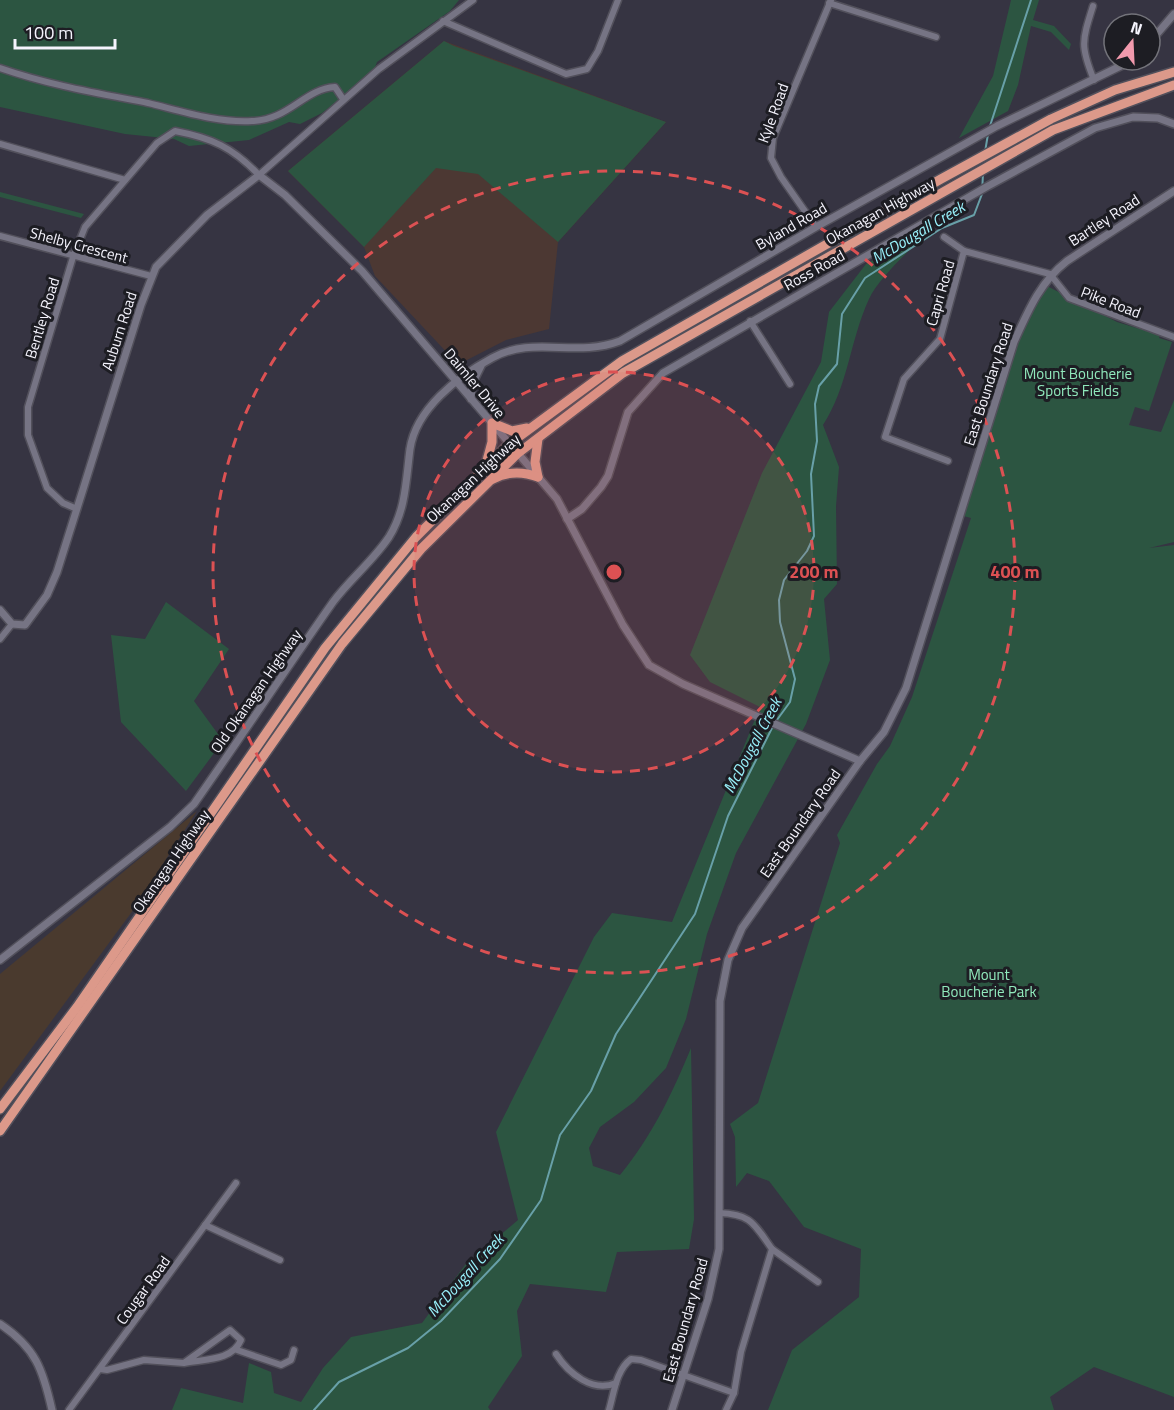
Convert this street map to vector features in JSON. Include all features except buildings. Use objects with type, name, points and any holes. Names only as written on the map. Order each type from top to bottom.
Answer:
[{"type":"highway","name":"Okanagan Highway","points":[[0,1109],[70,1016],[325,648],[416,537],[509,444],[622,361],[985,155],[1051,119],[1115,90],[1174,72]]},
{"type":"highway","name":"Okanagan Highway","points":[[0,1131],[342,644],[421,549],[517,454],[623,373],[1053,130],[1174,85]]},
{"type":"highway","points":[[485,468],[492,442],[492,423],[512,431],[535,425]]},
{"type":"highway","points":[[486,483],[513,472],[538,477],[535,462],[538,439]]},
{"type":"street","name":"Auburn Road","points":[[12,624],[25,625],[47,596],[151,276],[156,267],[207,215],[259,175],[343,99],[473,0]]},
{"type":"street","points":[[443,21],[566,74],[587,69],[598,51],[618,0]]},
{"type":"street","points":[[830,2],[936,37]]},
{"type":"street","name":"Kyle Road","points":[[816,227],[781,177],[771,158],[773,138],[830,2]]},
{"type":"street","points":[[1093,6],[1083,38],[1083,54],[1094,80]]},
{"type":"street","points":[[1162,28],[1174,14]]},
{"type":"street","points":[[0,68],[53,86],[218,119],[251,122],[276,118],[322,88],[335,87],[343,99]]},
{"type":"street","name":"Byland Road","points":[[457,382],[501,354],[523,348],[594,349],[620,341],[816,227],[983,134],[1110,72]]},
{"type":"street","name":"Ross Road","points":[[567,519],[582,509],[601,487],[608,476],[628,412],[663,373],[978,191],[1095,128],[1115,121],[1149,118],[1174,124]]},
{"type":"street","name":"Daimler Drive","points":[[157,143],[175,131],[200,136],[240,154],[259,175],[285,195],[362,271],[557,499],[623,625],[649,665],[683,684],[860,761]]},
{"type":"street","name":"Bentley Road","points":[[76,509],[63,503],[47,488],[28,435],[28,407],[73,256],[85,227],[157,143]]},
{"type":"street","points":[[0,144],[125,180]]},
{"type":"street","name":"Bartley Road","points":[[1050,274],[1174,191]]},
{"type":"street","name":"Shelby Crescent","points":[[0,236],[151,276]]},
{"type":"street","name":"Capri Road","points":[[944,237],[964,251],[1050,274]]},
{"type":"street","name":"Capri Road","points":[[948,461],[885,437],[904,379],[940,339],[964,251]]},
{"type":"street","name":"Pike Road","points":[[1050,274],[1069,298],[1174,337]]},
{"type":"street","name":"East Boundary Road","points":[[672,1410],[708,1299],[719,1249],[720,1001],[728,960],[742,928],[860,761],[884,732],[906,688],[1014,342],[1030,304],[1050,274]]},
{"type":"street","points":[[750,321],[790,384]]},
{"type":"street","points":[[471,399],[472,384],[483,364]]},
{"type":"street","name":"Old Okanagan Highway","points":[[0,960],[170,827],[194,804],[334,601],[388,538],[398,519],[404,498],[414,431],[427,411],[457,382]]},
{"type":"street","points":[[0,610],[12,624],[0,639]]},
{"type":"street","name":"Cougar Road","points":[[69,1410],[236,1183]]},
{"type":"street","points":[[719,1213],[742,1214],[751,1219],[772,1249],[818,1282]]},
{"type":"street","points":[[205,1225],[280,1260]]},
{"type":"street","points":[[726,1410],[734,1393],[741,1352],[772,1249]]},
{"type":"street","points":[[0,1324],[32,1351],[43,1371],[52,1410]]},
{"type":"street","points":[[100,1370],[144,1360],[184,1363],[224,1356],[237,1350],[242,1340],[230,1330],[184,1363]]},
{"type":"street","points":[[237,1350],[280,1365],[291,1360],[294,1350]]},
{"type":"street","points":[[556,1353],[564,1365],[591,1385],[602,1388],[616,1383]]},
{"type":"street","points":[[609,1410],[624,1364],[631,1359],[734,1393]]},
{"type":"shaded area","points":[[444,41],[666,122],[558,242],[549,329],[506,340],[465,361],[453,359],[375,276],[364,247],[288,171]]},
{"type":"shaded area","points":[[197,811],[134,909],[0,1091],[0,974]]},
{"type":"green space","points":[[0,0],[459,0],[450,11],[377,62],[373,73],[322,113],[300,124],[289,122],[249,140],[189,146],[174,139],[125,134],[0,107]]},
{"type":"green space","points":[[1011,0],[1039,0],[1033,20],[1054,26],[1071,44],[1069,50],[1051,32],[1031,26],[1018,85],[1008,111],[959,138],[993,76]]},
{"type":"green space","points":[[444,41],[666,122],[558,242],[478,174],[436,168],[364,247],[288,171]]},
{"type":"green space","points":[[0,192],[84,214],[81,218],[0,197]]},
{"type":"green space","points":[[931,230],[888,272],[869,299],[857,331],[844,379],[823,425],[839,467],[836,506],[837,584],[824,599],[830,660],[806,724],[736,853],[707,934],[686,1019],[666,1068],[634,1102],[600,1127],[589,1148],[593,1166],[620,1175],[642,1145],[660,1114],[691,1048],[694,1219],[689,1249],[617,1252],[606,1292],[530,1284],[517,1311],[522,1356],[488,1407],[490,1410],[172,1410],[181,1388],[243,1403],[249,1363],[271,1372],[274,1393],[301,1402],[323,1368],[351,1337],[422,1323],[465,1265],[518,1220],[496,1132],[594,937],[612,913],[672,922],[760,707],[710,682],[690,655],[762,473],[821,362],[829,312],[866,264]]},
{"type":"green space","points":[[1045,285],[1117,322],[1160,335],[1159,338],[1172,342],[1149,411],[1135,407],[1129,425],[1161,432],[1174,400],[1174,542],[1149,548],[1174,545],[1174,1397],[1094,1367],[1050,1397],[1054,1410],[768,1410],[792,1350],[859,1297],[861,1249],[804,1227],[769,1181],[747,1173],[736,1187],[735,1137],[730,1124],[758,1103],[840,843],[837,835],[877,764],[890,746],[912,697],[971,518],[956,514],[1012,341]]},
{"type":"green space","points":[[166,602],[229,649],[194,701],[223,741],[186,791],[121,722],[111,635],[145,639]]},
{"type":"waterway","name":"McDougall Creek","points":[[989,129],[1031,0]]},
{"type":"waterway","name":"McDougall Creek","points":[[985,152],[988,134]]},
{"type":"waterway","name":"McDougall Creek","points":[[314,1410],[339,1382],[408,1348],[441,1321],[500,1259],[541,1200],[560,1135],[591,1091],[616,1034],[695,914],[728,816],[774,724],[790,702],[795,679],[780,622],[779,600],[784,580],[807,551],[814,536],[811,474],[817,441],[815,404],[819,386],[837,364],[842,314],[865,278],[942,228],[974,215],[982,194],[983,173]]},
{"type":"park label","name":"Mount Boucherie Sports Fields","points":[[1078,382]]},
{"type":"park label","name":"Mount Boucherie Park","points":[[989,982]]}]
